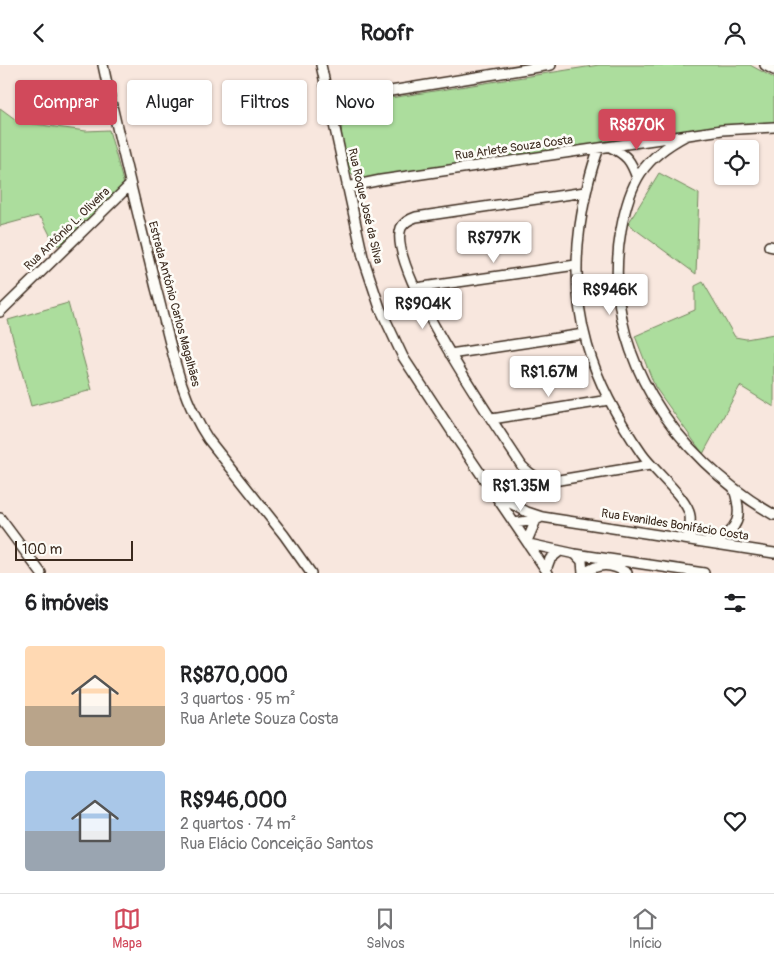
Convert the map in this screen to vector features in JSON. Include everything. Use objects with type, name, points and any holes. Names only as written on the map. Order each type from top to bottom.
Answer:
[{"type":"street","name":"Estrada Antônio Carlos Magalhães","points":[[103,65],[121,147],[176,365],[193,413],[208,439],[311,573]]},
{"type":"street","name":"Rua Roque José da Silva","points":[[321,65],[324,80]]},
{"type":"street","points":[[393,91],[551,65]]},
{"type":"street","points":[[764,65],[774,70]]},
{"type":"street","name":"Rua Roque José da Silva","points":[[333,125],[371,283],[390,332],[416,379],[547,571]]},
{"type":"street","name":"Rua Arlete Souza Costa","points":[[347,187],[374,181],[687,135],[731,129],[774,127]]},
{"type":"street","points":[[687,135],[654,157],[637,179],[626,206],[618,261],[620,302],[630,349],[642,377],[662,413],[689,446],[734,489],[774,515]]},
{"type":"street","points":[[610,147],[626,156],[631,162],[637,179]]},
{"type":"street","points":[[599,148],[585,192],[576,265],[578,296],[584,334],[594,367],[609,401],[650,465],[688,509],[691,522],[688,539]]},
{"type":"street","name":"Rua Antônio L. Oliveira","points":[[0,312],[130,182]]},
{"type":"street","points":[[585,192],[410,219],[401,228],[400,237],[403,256],[439,336],[522,466],[537,479],[553,481],[650,465]]},
{"type":"street","points":[[416,288],[576,265]]},
{"type":"street","points":[[450,354],[584,334]]},
{"type":"street","points":[[492,419],[609,401]]},
{"type":"street","points":[[714,543],[732,531],[737,523],[740,511],[734,489]]},
{"type":"street","points":[[493,493],[539,518]]},
{"type":"street","points":[[512,520],[527,512]]},
{"type":"street","points":[[0,518],[36,571]]},
{"type":"street","points":[[512,520],[539,518]]},
{"type":"street","points":[[539,518],[528,543],[575,554],[664,570],[696,573]]},
{"type":"street","name":"Rua Evanildes Bonifácio Costa","points":[[539,518],[774,553]]},
{"type":"street","points":[[547,571],[550,559],[560,551]]},
{"type":"street","points":[[575,554],[582,561],[584,573],[591,568],[606,565],[616,567],[627,573]]},
{"type":"street","points":[[640,573],[648,566]]},
{"type":"green space","points":[[599,65],[750,65],[774,78],[774,123],[715,128],[365,179],[350,173],[342,141],[342,125],[393,125],[393,98]]},
{"type":"green space","points":[[0,108],[15,119],[15,125],[41,125],[86,131],[109,130],[124,185],[60,245],[55,245],[42,219],[37,216],[0,226]]},
{"type":"green space","points":[[659,173],[699,194],[696,274],[628,224]]},
{"type":"green space","points":[[703,282],[735,337],[746,339],[774,334],[774,407],[740,386],[703,454],[655,387],[635,336],[695,310],[695,286]]},
{"type":"green space","points":[[68,303],[92,390],[31,406],[8,320]]}]
